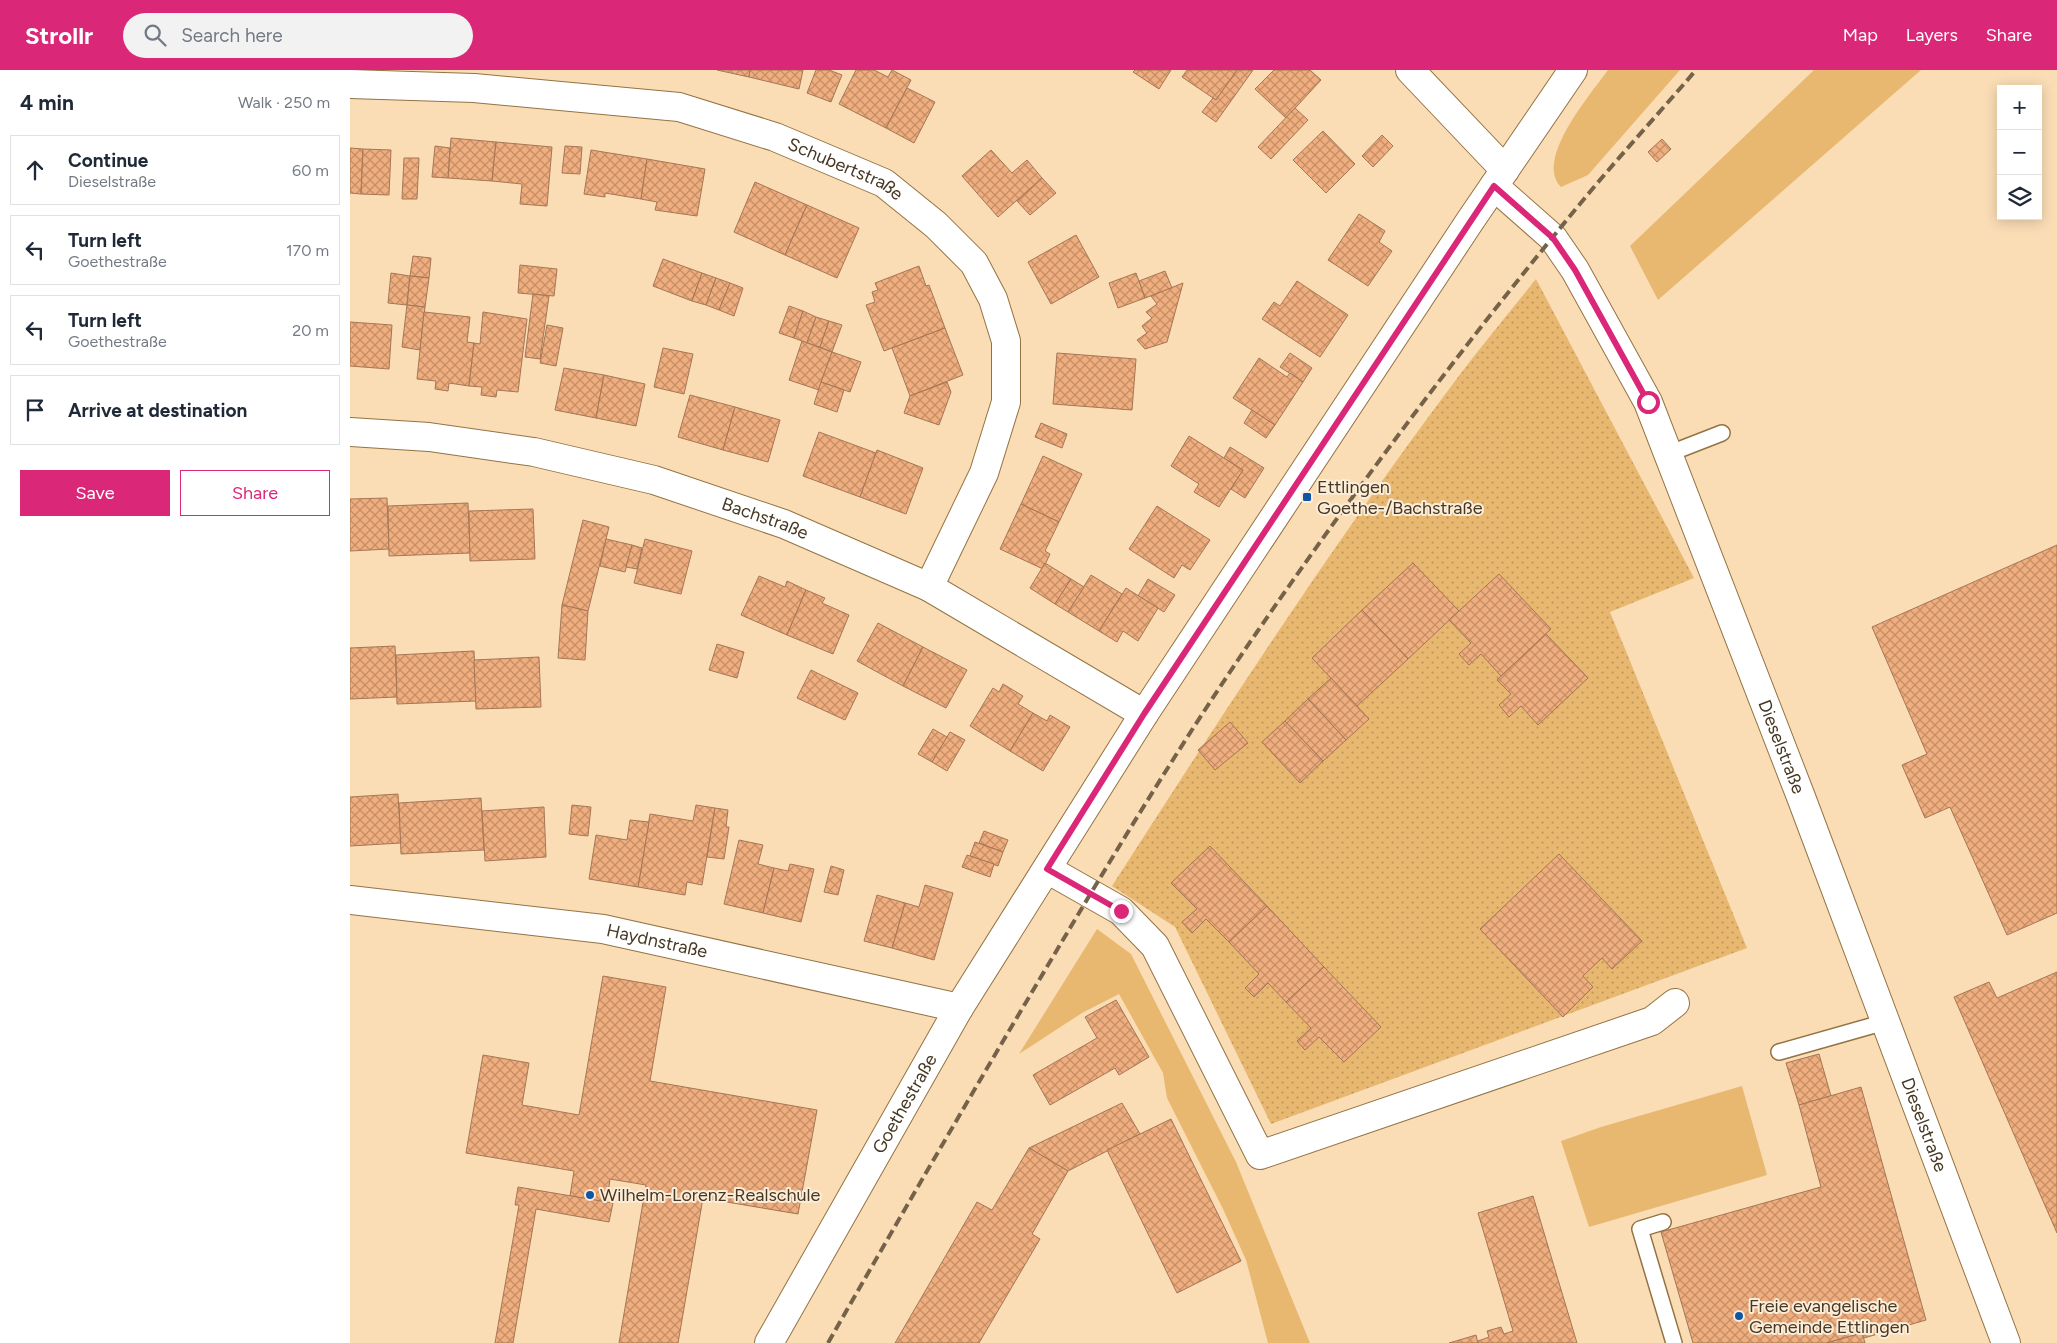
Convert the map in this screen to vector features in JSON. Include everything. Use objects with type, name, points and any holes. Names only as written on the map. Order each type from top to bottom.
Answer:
[{"type":"street","name":"Dieselstraße","points":[[1410,70],[1499,179],[1553,238],[1575,270],[1648,402],[2006,1343]]},
{"type":"street","name":"Goethestraße","points":[[769,1343],[958,1008],[1144,714],[1573,70]]},
{"type":"street","name":"Schubertstraße","points":[[350,84],[474,88],[679,107],[775,137],[884,183],[936,225],[974,263],[993,298],[1006,341],[1006,402],[984,473],[929,587]]},
{"type":"street","name":"Bachstraße","points":[[350,432],[429,438],[534,452],[654,480],[784,524],[929,587],[1144,714]]},
{"type":"street","points":[[1047,869],[1121,911],[1155,946],[1260,1155],[1652,1021],[1675,1003]]},
{"type":"street","name":"Haydnstraße","points":[[350,900],[603,929],[958,1008]]},
{"type":"lane","points":[[1668,454],[1722,432]]},
{"type":"lane","points":[[1779,1052],[1885,1022]]},
{"type":"lane","points":[[1663,1222],[1640,1229],[1674,1343]]},
{"type":"shaded area","points":[[1608,70],[1680,70],[1588,175],[1561,187],[1555,175],[1555,160],[1560,144],[1579,110]]},
{"type":"shaded area","points":[[1814,70],[1921,70],[1658,300],[1630,246]]},
{"type":"shaded area","points":[[1536,279],[1694,578],[1610,612],[1747,948],[1271,1124],[1175,927],[1112,886],[1238,692],[1368,501],[1458,377]]},
{"type":"shaded area","points":[[1097,929],[1131,954],[1236,1162],[1310,1343],[1268,1343],[1246,1260],[1223,1209],[1167,1098],[1163,1073],[1119,994],[1082,1013],[1019,1054]]},
{"type":"shaded area","points":[[1742,1086],[1767,1175],[1589,1227],[1561,1141],[1601,1127]]},
{"type":"building","points":[[717,70],[750,70],[749,77]]},
{"type":"building","points":[[750,70],[803,70],[799,89],[749,77]]},
{"type":"building","points":[[816,70],[829,70],[842,75],[831,102],[807,93]]},
{"type":"building","points":[[856,70],[874,70],[888,77],[892,70],[911,80],[886,128],[839,104]]},
{"type":"building","points":[[1135,70],[1171,70],[1159,89],[1133,72]]},
{"type":"building","points":[[1187,70],[1237,70],[1216,100],[1182,77]]},
{"type":"building","points":[[1237,70],[1253,70],[1216,122],[1202,112],[1213,98],[1216,100]]},
{"type":"building","points":[[1274,70],[1310,70],[1321,80],[1286,118],[1255,89]]},
{"type":"building","points":[[907,88],[935,102],[914,143],[886,128]]},
{"type":"building","points":[[1295,108],[1308,120],[1271,159],[1258,147]]},
{"type":"building","points":[[1323,131],[1355,164],[1326,193],[1293,160]]},
{"type":"building","points":[[1382,135],[1393,146],[1373,167],[1362,156]]},
{"type":"building","points":[[451,138],[496,142],[492,181],[448,178]]},
{"type":"building","points":[[1662,139],[1671,149],[1657,162],[1648,152]]},
{"type":"building","points":[[496,142],[552,147],[547,206],[520,204],[522,184],[492,181]]},
{"type":"building","points":[[435,146],[450,148],[448,178],[432,177]]},
{"type":"building","points":[[565,146],[582,147],[580,174],[562,173]]},
{"type":"building","points":[[350,148],[363,149],[361,194],[350,193]]},
{"type":"building","points":[[363,149],[391,150],[389,195],[361,194]]},
{"type":"building","points":[[591,150],[647,159],[641,199],[605,193],[605,197],[584,194]]},
{"type":"building","points":[[991,150],[1012,173],[1027,160],[1042,178],[998,217],[962,176]]},
{"type":"building","points":[[404,158],[419,158],[417,199],[402,199]]},
{"type":"building","points":[[647,159],[705,169],[697,216],[655,210],[657,202],[641,199]]},
{"type":"building","points":[[1042,178],[1056,193],[1030,215],[1017,201]]},
{"type":"building","points":[[755,182],[807,205],[785,255],[734,232]]},
{"type":"building","points":[[807,205],[859,228],[837,278],[785,255]]},
{"type":"building","points":[[1359,214],[1385,231],[1379,242],[1392,251],[1368,286],[1328,260]]},
{"type":"building","points":[[1076,235],[1099,277],[1051,304],[1028,262]]},
{"type":"building","points":[[413,256],[431,258],[429,278],[410,276]]},
{"type":"building","points":[[663,259],[702,273],[692,301],[653,286]]},
{"type":"building","points":[[520,265],[557,269],[554,296],[518,293]]},
{"type":"building","points":[[919,266],[926,286],[929,285],[945,328],[884,351],[866,305],[875,302],[872,292],[878,290],[875,283]]},
{"type":"building","points":[[1165,271],[1172,288],[1145,298],[1139,281]]},
{"type":"building","points":[[391,273],[410,276],[407,305],[388,303]]},
{"type":"building","points":[[702,273],[716,278],[706,305],[692,301]]},
{"type":"building","points":[[1136,273],[1145,298],[1118,308],[1109,283]]},
{"type":"building","points":[[410,276],[429,278],[425,307],[407,305]]},
{"type":"building","points":[[716,278],[730,283],[719,310],[706,305]]},
{"type":"building","points":[[1297,281],[1348,315],[1320,357],[1262,319],[1274,302],[1280,306]]},
{"type":"building","points":[[730,283],[743,288],[734,316],[719,310]]},
{"type":"building","points":[[1183,283],[1167,342],[1145,349],[1137,340],[1147,333],[1142,326],[1152,318],[1146,312],[1157,304],[1151,296]]},
{"type":"building","points":[[533,294],[549,296],[540,359],[525,357]]},
{"type":"building","points":[[407,305],[425,307],[420,350],[402,347]]},
{"type":"building","points":[[789,306],[803,311],[794,338],[779,333]]},
{"type":"building","points":[[803,311],[816,317],[807,343],[794,338]]},
{"type":"building","points":[[424,312],[470,317],[467,342],[474,343],[469,386],[449,383],[448,391],[435,389],[436,381],[417,379]]},
{"type":"building","points":[[483,312],[527,319],[518,392],[497,390],[496,397],[481,395],[482,387],[469,386],[474,343],[480,344]]},
{"type":"building","points":[[816,317],[829,321],[820,347],[807,343]]},
{"type":"building","points":[[829,321],[842,325],[832,352],[820,347]]},
{"type":"building","points":[[350,322],[392,325],[389,369],[350,366]]},
{"type":"building","points":[[547,325],[563,328],[556,366],[540,363]]},
{"type":"building","points":[[945,328],[963,375],[910,396],[892,348]]},
{"type":"building","points":[[802,341],[832,352],[819,390],[789,380]]},
{"type":"building","points":[[663,348],[693,354],[684,394],[654,387]]},
{"type":"building","points":[[832,352],[861,362],[850,392],[821,382]]},
{"type":"building","points":[[1057,353],[1136,359],[1132,410],[1053,404]]},
{"type":"building","points":[[1290,353],[1312,368],[1303,382],[1280,367]]},
{"type":"building","points":[[1259,358],[1287,377],[1290,373],[1303,382],[1275,425],[1233,398]]},
{"type":"building","points":[[564,368],[604,375],[596,418],[555,410]]},
{"type":"building","points":[[604,375],[645,384],[636,426],[596,418]]},
{"type":"building","points":[[821,382],[844,390],[837,412],[814,404]]},
{"type":"building","points":[[947,382],[951,392],[939,425],[904,413],[910,396]]},
{"type":"building","points":[[690,395],[735,407],[723,450],[678,437]]},
{"type":"building","points":[[735,407],[780,420],[768,462],[723,450]]},
{"type":"building","points":[[1252,410],[1275,425],[1266,438],[1244,423]]},
{"type":"building","points":[[1041,423],[1067,434],[1062,448],[1035,437]]},
{"type":"building","points":[[819,432],[876,453],[860,497],[803,476]]},
{"type":"building","points":[[1189,436],[1243,470],[1219,507],[1194,492],[1199,484],[1171,466]]},
{"type":"building","points":[[1230,447],[1264,468],[1245,498],[1231,489],[1243,470],[1224,458]]},
{"type":"building","points":[[877,450],[923,468],[906,514],[860,497]]},
{"type":"building","points":[[1043,456],[1082,474],[1059,522],[1021,504]]},
{"type":"building","points":[[387,498],[389,549],[350,551],[350,499]]},
{"type":"building","points":[[468,503],[470,553],[389,556],[388,506]]},
{"type":"building","points":[[1021,504],[1059,522],[1045,551],[1050,554],[1043,569],[1000,549]]},
{"type":"building","points":[[1157,506],[1210,540],[1190,570],[1182,565],[1174,578],[1129,549]]},
{"type":"building","points":[[533,509],[535,559],[470,561],[469,511]]},
{"type":"building","points":[[583,520],[609,527],[588,611],[562,605]]},
{"type":"building","points":[[606,539],[632,545],[625,572],[600,566]]},
{"type":"building","points":[[645,539],[692,551],[681,594],[634,583]]},
{"type":"building","points":[[632,545],[642,548],[637,569],[626,567]]},
{"type":"building","points":[[2057,545],[2057,913],[2007,935],[1950,807],[1925,818],[1902,765],[1927,754],[1872,627]]},
{"type":"building","points":[[1045,563],[1071,579],[1055,604],[1030,588]]},
{"type":"building","points":[[1413,563],[1459,611],[1408,659],[1362,610]]},
{"type":"building","points":[[1499,574],[1551,629],[1501,676],[1481,654],[1469,665],[1459,654],[1471,643],[1449,620]]},
{"type":"building","points":[[1091,575],[1122,594],[1099,631],[1068,612]]},
{"type":"building","points":[[759,576],[785,587],[787,581],[806,590],[787,635],[741,615]]},
{"type":"building","points":[[1071,579],[1084,587],[1068,612],[1055,604]]},
{"type":"building","points":[[1148,579],[1175,595],[1164,612],[1138,596]]},
{"type":"building","points":[[1126,588],[1158,608],[1138,641],[1123,631],[1117,642],[1099,631]]},
{"type":"building","points":[[806,590],[825,598],[822,603],[849,615],[833,654],[787,635]]},
{"type":"building","points":[[562,605],[588,611],[585,660],[558,658]]},
{"type":"building","points":[[1362,610],[1408,659],[1357,706],[1312,658]]},
{"type":"building","points":[[878,623],[923,647],[903,686],[857,661]]},
{"type":"building","points":[[1546,634],[1588,678],[1538,725],[1521,706],[1509,717],[1499,705],[1511,694],[1497,680]]},
{"type":"building","points":[[717,644],[744,652],[737,678],[709,670]]},
{"type":"building","points":[[395,646],[397,697],[350,699],[350,648]]},
{"type":"building","points":[[923,647],[967,670],[946,708],[903,686]]},
{"type":"building","points":[[474,651],[476,701],[397,704],[396,655]]},
{"type":"building","points":[[539,657],[541,707],[476,709],[474,660]]},
{"type":"building","points":[[811,670],[858,693],[845,720],[797,698]]},
{"type":"building","points":[[1331,678],[1369,719],[1346,740],[1308,699]]},
{"type":"building","points":[[1003,684],[1023,696],[1018,704],[1033,713],[1010,751],[970,726],[993,688],[999,692]]},
{"type":"building","points":[[1308,699],[1346,740],[1323,761],[1285,721]]},
{"type":"building","points":[[1033,713],[1047,721],[1050,715],[1070,727],[1043,771],[1010,751]]},
{"type":"building","points":[[1285,721],[1323,761],[1300,783],[1262,742]]},
{"type":"building","points":[[1230,722],[1248,743],[1215,770],[1198,750]]},
{"type":"building","points":[[933,729],[947,737],[932,762],[918,754]]},
{"type":"building","points":[[950,732],[965,740],[947,771],[932,762]]},
{"type":"building","points":[[398,794],[401,843],[350,846],[350,797]]},
{"type":"building","points":[[481,798],[484,850],[401,854],[399,803]]},
{"type":"building","points":[[572,805],[591,807],[588,836],[569,834]]},
{"type":"building","points":[[696,805],[715,808],[702,885],[687,882],[685,895],[638,887],[650,814],[693,821]]},
{"type":"building","points":[[544,807],[546,857],[485,861],[482,811]]},
{"type":"building","points":[[715,808],[728,810],[726,827],[729,827],[724,859],[707,857]]},
{"type":"building","points":[[630,820],[649,822],[638,887],[589,879],[596,835],[627,840]]},
{"type":"building","points":[[984,831],[1008,840],[1003,852],[979,843]]},
{"type":"building","points":[[739,840],[763,845],[758,864],[774,868],[763,913],[724,904]]},
{"type":"building","points":[[975,842],[1003,852],[998,866],[970,856]]},
{"type":"building","points":[[1210,846],[1267,906],[1229,942],[1206,919],[1192,933],[1182,922],[1197,909],[1171,883]]},
{"type":"building","points":[[1559,854],[1642,941],[1612,969],[1602,958],[1583,976],[1593,987],[1563,1017],[1480,929]]},
{"type":"building","points":[[967,855],[994,864],[990,877],[962,867]]},
{"type":"building","points":[[790,864],[814,869],[801,922],[763,913],[774,868],[788,871]]},
{"type":"building","points":[[831,866],[844,870],[838,895],[824,892]]},
{"type":"building","points":[[925,885],[953,893],[934,960],[892,948],[905,903],[919,907]]},
{"type":"building","points":[[877,895],[905,903],[892,948],[864,941]]},
{"type":"building","points":[[1267,906],[1324,967],[1286,1002],[1268,983],[1254,997],[1245,988],[1259,974],[1229,942]]},
{"type":"building","points":[[1324,967],[1381,1027],[1344,1062],[1319,1037],[1305,1050],[1297,1041],[1311,1028],[1286,1002]]},
{"type":"building","points":[[2057,972],[2057,1233],[1954,997],[1989,982],[1997,998]]},
{"type":"building","name":"Wilhelm-Lorenz-Realschule","points":[[603,976],[666,987],[650,1081],[817,1110],[798,1214],[703,1198],[678,1343],[619,1343],[646,1185],[610,1179],[607,1202],[570,1196],[574,1171],[466,1153],[483,1055],[529,1063],[522,1105],[579,1115]]},
{"type":"building","points":[[1116,1000],[1149,1057],[1119,1075],[1115,1068],[1050,1105],[1033,1075],[1097,1038],[1085,1017]]},
{"type":"building","points":[[1819,1054],[1831,1096],[1799,1105],[1786,1063]]},
{"type":"building","points":[[1861,1087],[1926,1320],[1864,1338],[1862,1333],[1826,1343],[1693,1343],[1661,1232],[1821,1187],[1799,1105]]},
{"type":"building","points":[[1122,1103],[1140,1134],[1068,1171],[1029,1148]]},
{"type":"building","points":[[1171,1119],[1241,1261],[1177,1293],[1107,1150]]},
{"type":"building","points":[[1029,1148],[1068,1171],[1032,1234],[1040,1239],[979,1343],[895,1343],[977,1202],[992,1210]]},
{"type":"building","points":[[518,1187],[613,1203],[609,1222],[536,1209],[513,1343],[495,1343],[519,1205],[515,1205]]},
{"type":"building","points":[[1533,1196],[1577,1343],[1478,1343],[1478,1341],[1489,1337],[1487,1331],[1501,1327],[1504,1334],[1513,1331],[1478,1213]]},
{"type":"building","points":[[1862,1333],[1865,1343],[1827,1343]]},
{"type":"building","points":[[1476,1335],[1478,1343],[1449,1343]]},
{"type":"railway","points":[[828,1343],[1089,897],[1171,763],[1257,632],[1377,464],[1502,300],[1589,193],[1696,70]]},
{"type":"place","name":"Ettlingen Goethe-/Bachstraße","points":[[1307,497]]},
{"type":"place","name":"Wilhelm-Lorenz-Realschule","points":[[590,1195]]},
{"type":"place","name":"Freie evangelische Gemeinde Ettlingen","points":[[1739,1316]]},
{"type":"route","points":[[1121,911],[1047,869],[1144,714],[1494,186],[1553,238],[1575,270],[1648,402]]}]
